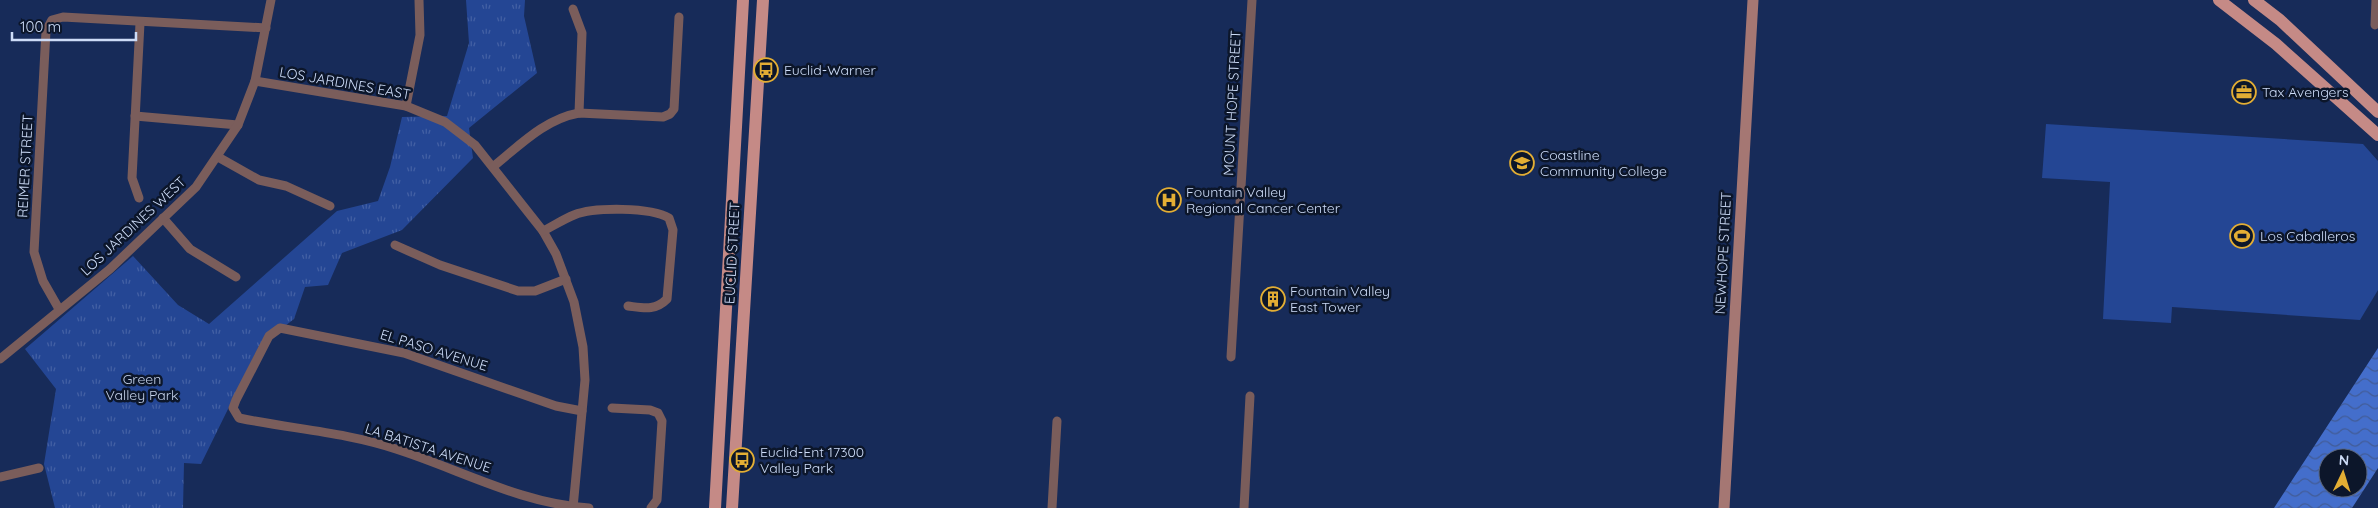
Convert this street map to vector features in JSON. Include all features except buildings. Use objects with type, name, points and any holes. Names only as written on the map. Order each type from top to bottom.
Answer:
[{"type":"main road","name":"EUCLID STREET","points":[[714,508],[743,0]]},
{"type":"main road","name":"EUCLID STREET","points":[[732,508],[763,0]]},
{"type":"main road","points":[[2218,0],[2276,44],[2378,135]]},
{"type":"main road","points":[[2254,0],[2280,20],[2378,112]]},
{"type":"street","name":"LOS JARDINES WEST","points":[[265,0],[266,28]]},
{"type":"street","name":"LOS JARDINES WEST","points":[[0,359],[110,269],[196,187],[238,125],[255,81],[271,0]]},
{"type":"street","points":[[406,106],[420,34],[419,0]]},
{"type":"street","name":"MOUNT HOPE STREET","points":[[1231,357],[1252,0]]},
{"type":"street","name":"NEWHOPE STREET","points":[[1724,508],[1753,0]]},
{"type":"street","points":[[2375,25],[2376,0]]},
{"type":"street","points":[[573,9],[582,33],[579,113]]},
{"type":"street","name":"REIMER STREET","points":[[59,309],[43,281],[34,252],[46,31],[52,20],[63,17],[140,22]]},
{"type":"street","points":[[494,166],[541,129],[566,115],[579,113],[663,117],[670,114],[674,109],[679,17]]},
{"type":"street","points":[[140,198],[132,178],[140,22],[266,28]]},
{"type":"street","name":"LOS JARDINES EAST","points":[[255,81],[406,106],[445,122],[474,144],[494,166],[543,231],[566,279],[574,302],[583,347],[584,380],[573,508]]},
{"type":"street","points":[[135,116],[238,125]]},
{"type":"street","points":[[218,157],[259,180],[286,186],[330,206]]},
{"type":"street","points":[[543,231],[575,215],[598,210],[654,212],[669,218],[673,230],[667,299],[657,307],[650,309],[628,306]]},
{"type":"street","points":[[163,218],[190,249],[236,277]]},
{"type":"street","points":[[394,245],[440,265],[518,291],[535,291],[566,279]]},
{"type":"street","name":"EL PASO AVENUE","points":[[233,408],[269,336],[276,329],[286,328],[404,353],[556,406],[582,411]]},
{"type":"street","points":[[1244,508],[1250,396]]},
{"type":"street","name":"LA BATISTA AVENUE","points":[[233,408],[239,418],[355,438],[441,464],[537,500],[573,508],[588,508]]},
{"type":"street","points":[[612,408],[650,410],[658,413],[662,422],[657,500],[652,508]]},
{"type":"street","points":[[1052,508],[1057,421]]},
{"type":"street","points":[[0,477],[39,468]]},
{"type":"green space","name":"Green Valley Park","points":[[466,0],[525,0],[524,16],[537,73],[469,128],[473,158],[402,230],[342,253],[328,285],[305,287],[294,319],[259,346],[201,464],[184,463],[183,508],[55,508],[44,464],[56,389],[25,349],[133,256],[178,305],[209,324],[337,211],[378,201],[390,167],[402,117],[447,116],[469,43]]},
{"type":"green space","name":"Los Caballeros","points":[[2046,124],[2363,144],[2378,161],[2378,290],[2360,320],[2172,307],[2171,323],[2103,319],[2110,182],[2042,178]]},
{"type":"water","points":[[2378,348],[2378,468],[2368,483],[2368,448],[2318,448],[2318,498],[2358,498],[2352,508],[2274,508]]},
{"type":"place","name":"Euclid-Warner","points":[[766,70]]},
{"type":"place","name":"Tax Avengers","points":[[2244,92]]},
{"type":"place","name":"Coastline Community College","points":[[1522,163]]},
{"type":"place","name":"Fountain Valley Regional Cancer Center","points":[[1169,200]]},
{"type":"place","name":"Los Caballeros","points":[[2242,236]]},
{"type":"place","name":"Fountain Valley East Tower","points":[[1273,299]]},
{"type":"place","name":"Euclid-Ent 17300 Valley Park","points":[[742,460]]}]
